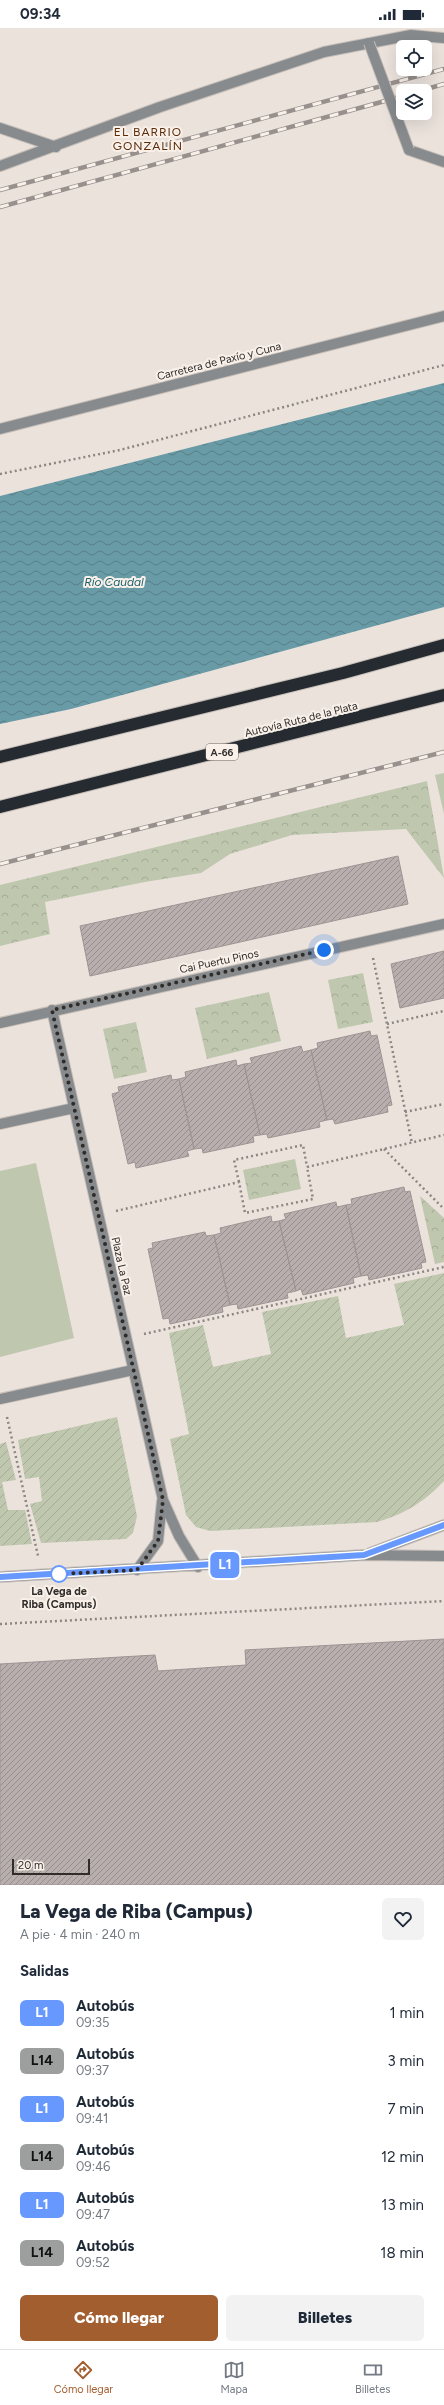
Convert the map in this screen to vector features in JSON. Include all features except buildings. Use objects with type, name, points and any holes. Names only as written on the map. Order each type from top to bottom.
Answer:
[{"type":"highway","points":[[0,757],[343,672],[444,645]]},
{"type":"highway","name":"Autovía Ruta de la Plata","points":[[0,807],[444,695]]},
{"type":"street","points":[[0,166],[56,147],[160,107],[324,52],[412,35],[444,38]]},
{"type":"street","points":[[369,43],[410,150],[444,162]]},
{"type":"street","points":[[0,128],[56,147]]},
{"type":"street","name":"Carretera de Paxío y Cuna","points":[[0,429],[444,316]]},
{"type":"street","name":"Cai Puertu Pinos","points":[[0,1023],[52,1010],[444,924]]},
{"type":"street","name":"Plaza La Paz","points":[[52,1010],[163,1500]]},
{"type":"street","points":[[0,1124],[74,1108]]},
{"type":"street","points":[[1,1399],[133,1370]]},
{"type":"street","points":[[163,1500],[179,1536],[198,1567]]},
{"type":"street","points":[[137,1570],[158,1541],[163,1500]]},
{"type":"street","points":[[364,1555],[444,1525]]},
{"type":"street","points":[[0,1578],[198,1567],[364,1555],[444,1556]]},
{"type":"path","points":[[0,474],[120,450],[444,365]]},
{"type":"path","points":[[369,940],[412,1143]]},
{"type":"path","points":[[387,1024],[444,1011]]},
{"type":"path","points":[[406,1112],[444,1104]]},
{"type":"path","points":[[307,1167],[444,1135]]},
{"type":"path","points":[[303,1145],[313,1199],[245,1213],[239,1182],[234,1160],[303,1145]]},
{"type":"path","points":[[384,1149],[444,1209]]},
{"type":"path","points":[[98,1215],[239,1182]]},
{"type":"path","points":[[126,1338],[444,1267]]},
{"type":"path","points":[[1,1399],[42,1575]]},
{"type":"path","points":[[0,1624],[444,1601]]},
{"type":"green space","points":[[444,773],[444,814],[435,775]]},
{"type":"green space","points":[[427,781],[444,878],[406,829],[292,835],[230,854],[201,873],[145,882],[45,902],[50,934],[0,946],[0,885]]},
{"type":"green space","points":[[363,973],[373,1022],[338,1029],[328,980]]},
{"type":"green space","points":[[269,992],[281,1041],[207,1059],[195,1008]]},
{"type":"green space","points":[[136,1022],[147,1072],[114,1079],[103,1029]]},
{"type":"green space","points":[[295,1159],[301,1189],[249,1200],[243,1170]]},
{"type":"green space","points":[[36,1163],[74,1338],[0,1357],[0,1171]]},
{"type":"green space","points":[[420,1196],[444,1218],[444,1262],[435,1264]]},
{"type":"green space","points":[[444,1273],[444,1481],[414,1506],[387,1519],[377,1522],[210,1531],[196,1527],[186,1515],[170,1439],[189,1434],[169,1333],[203,1325],[213,1367],[271,1354],[262,1312],[338,1296],[346,1338],[404,1325],[394,1284]]},
{"type":"green space","points":[[117,1417],[137,1516],[133,1533],[126,1539],[41,1543],[30,1504],[42,1501],[39,1477],[25,1479],[18,1440]]},
{"type":"green space","points":[[6,1442],[16,1480],[2,1482],[8,1510],[25,1510],[32,1544],[0,1546],[0,1444]]},
{"type":"water","name":"Río Caudal","points":[[444,383],[444,607],[71,709],[0,724],[0,496]]},
{"type":"railway","points":[[0,190],[444,69]]},
{"type":"railway","points":[[432,88],[444,84]]},
{"type":"railway","points":[[0,207],[396,98]]},
{"type":"railway","points":[[0,864],[444,752]]},
{"type":"bus line","name":"L1","points":[[0,1577],[198,1567],[364,1555],[444,1525]]},
{"type":"place","name":"La Vega de Riba (Campus)","points":[[59,1574]]},
{"type":"district","name":"EL BARRIO GONZALÍN","points":[[148,139]]},
{"type":"route","points":[[59,1574],[137,1570],[158,1541],[163,1500],[52,1010],[324,950]]}]
